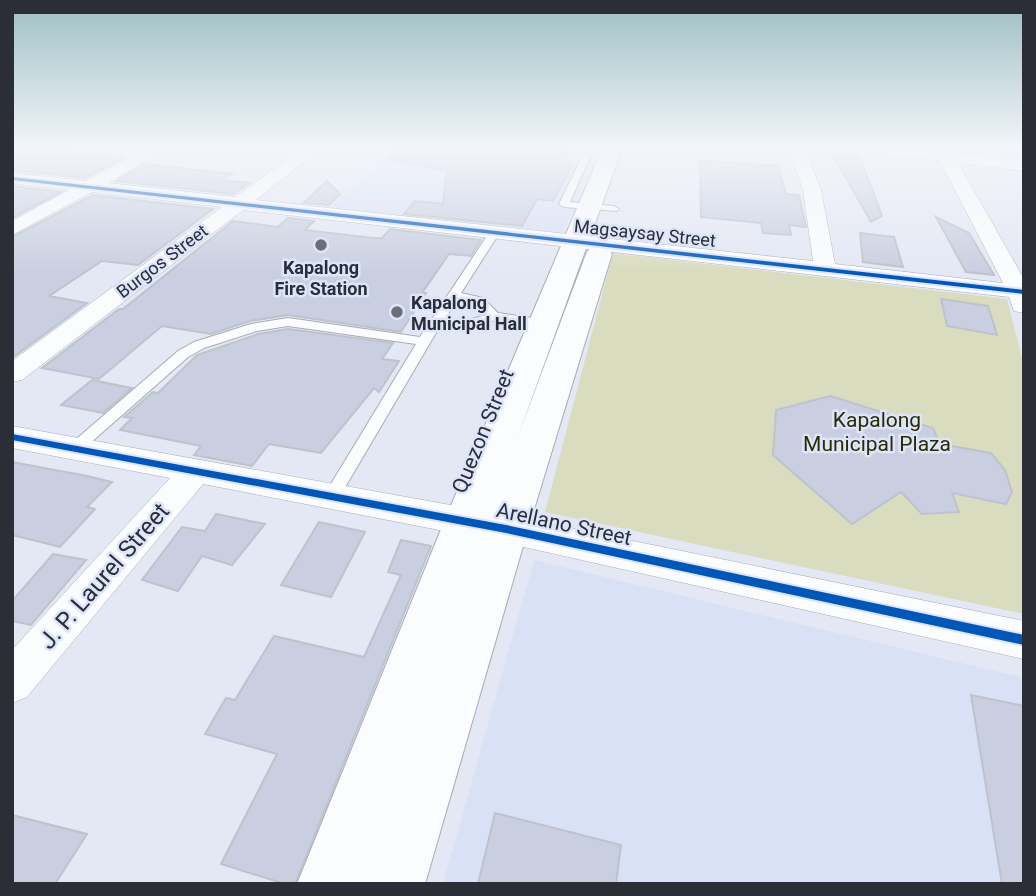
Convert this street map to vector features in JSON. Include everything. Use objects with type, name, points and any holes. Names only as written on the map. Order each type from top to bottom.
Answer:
[{"type":"highway","name":"Quezon Street","points":[[596,225],[597,191]]},
{"type":"highway","name":"Quezon Street","points":[[330,884],[486,526],[596,225],[612,191]]},
{"type":"highway","name":"Quezon Street","points":[[392,884],[486,526]]},
{"type":"street","points":[[12,229],[80,191]]},
{"type":"street","name":"Magsaysay Street","points":[[131,191],[495,232],[596,225],[825,269],[1022,297]]},
{"type":"street","name":"Burgos Street","points":[[12,374],[255,191]]},
{"type":"street","points":[[811,191],[825,269]]},
{"type":"street","points":[[964,191],[1022,297]]},
{"type":"street","name":"Arellano Street","points":[[12,437],[486,526],[1024,640]]},
{"type":"street","name":"J. P. Laurel Street","points":[[12,682],[196,471]]},
{"type":"lane","points":[[331,497],[424,341],[456,296],[495,232]]},
{"type":"lane","points":[[456,296],[479,301],[494,316]]},
{"type":"lane","points":[[439,322],[469,324],[494,316],[559,326]]},
{"type":"lane","points":[[75,448],[183,354],[199,345],[255,327],[288,322],[424,341]]},
{"type":"shaded area","points":[[349,191],[582,191],[564,234],[330,208]]},
{"type":"shaded area","points":[[534,560],[1024,678],[1024,884],[443,884]]},
{"type":"green space","name":"Kapalong Municipal Plaza","points":[[613,253],[1007,299],[1024,366],[1024,614],[545,512]]},
{"type":"building","points":[[12,191],[61,192],[12,218]]},
{"type":"building","points":[[204,191],[238,191],[233,194]]},
{"type":"building","points":[[317,191],[337,191],[340,194],[329,205],[304,203]]},
{"type":"building","points":[[445,191],[559,191],[553,201],[537,199],[522,226],[404,214],[415,201],[443,204]]},
{"type":"building","points":[[701,191],[785,191],[786,194],[799,195],[806,227],[789,225],[791,235],[763,233],[761,223],[701,217]]},
{"type":"building","points":[[853,191],[873,191],[882,216],[871,222]]},
{"type":"building","points":[[93,195],[213,209],[138,265],[102,261],[49,296],[87,303],[12,358],[12,237]]},
{"type":"building","points":[[936,217],[969,233],[994,275],[966,272]]},
{"type":"building","points":[[288,218],[314,221],[305,230],[373,238],[382,238],[390,229],[481,240],[471,256],[449,254],[422,293],[426,293],[401,332],[288,315],[250,321],[211,334],[162,326],[99,379],[42,368],[119,309],[123,309],[233,221],[278,227]]},
{"type":"building","points":[[860,233],[894,237],[903,267],[863,262]]},
{"type":"building","points":[[941,299],[988,306],[997,335],[947,326]]},
{"type":"building","points":[[288,329],[393,343],[382,359],[399,361],[379,392],[374,388],[321,453],[269,444],[252,466],[194,455],[201,446],[120,430],[132,418],[124,417],[153,392],[158,393],[197,355],[258,334]]},
{"type":"building","points":[[92,380],[132,388],[103,413],[61,405]]},
{"type":"building","points":[[830,396],[933,428],[940,444],[991,453],[1005,470],[1012,492],[1006,504],[952,493],[959,512],[922,514],[901,492],[852,524],[773,455],[776,410]]},
{"type":"building","points":[[12,462],[112,482],[87,507],[95,509],[60,547],[12,535]]},
{"type":"building","points":[[216,514],[265,524],[232,565],[202,556],[178,591],[142,580],[182,527],[205,531]]},
{"type":"building","points":[[319,522],[365,532],[331,597],[281,585]]},
{"type":"building","points":[[401,540],[431,546],[295,884],[285,884],[221,864],[277,754],[205,734],[226,698],[235,700],[274,636],[364,657],[401,575],[388,572]]},
{"type":"building","points":[[53,554],[86,560],[31,625],[12,621],[12,601]]},
{"type":"building","points":[[971,695],[1024,706],[1024,884],[1002,884]]},
{"type":"building","points":[[495,813],[621,845],[616,884],[478,884]]},
{"type":"building","points":[[12,815],[87,834],[55,884],[12,884]]},
{"type":"cycle path","points":[[126,191],[1024,292]]},
{"type":"cycle path","points":[[12,437],[506,529],[1024,640]]},
{"type":"place","name":"Kapalong Fire Station","points":[[321,245]]},
{"type":"place","name":"Kapalong Municipal Hall","points":[[397,312]]}]
